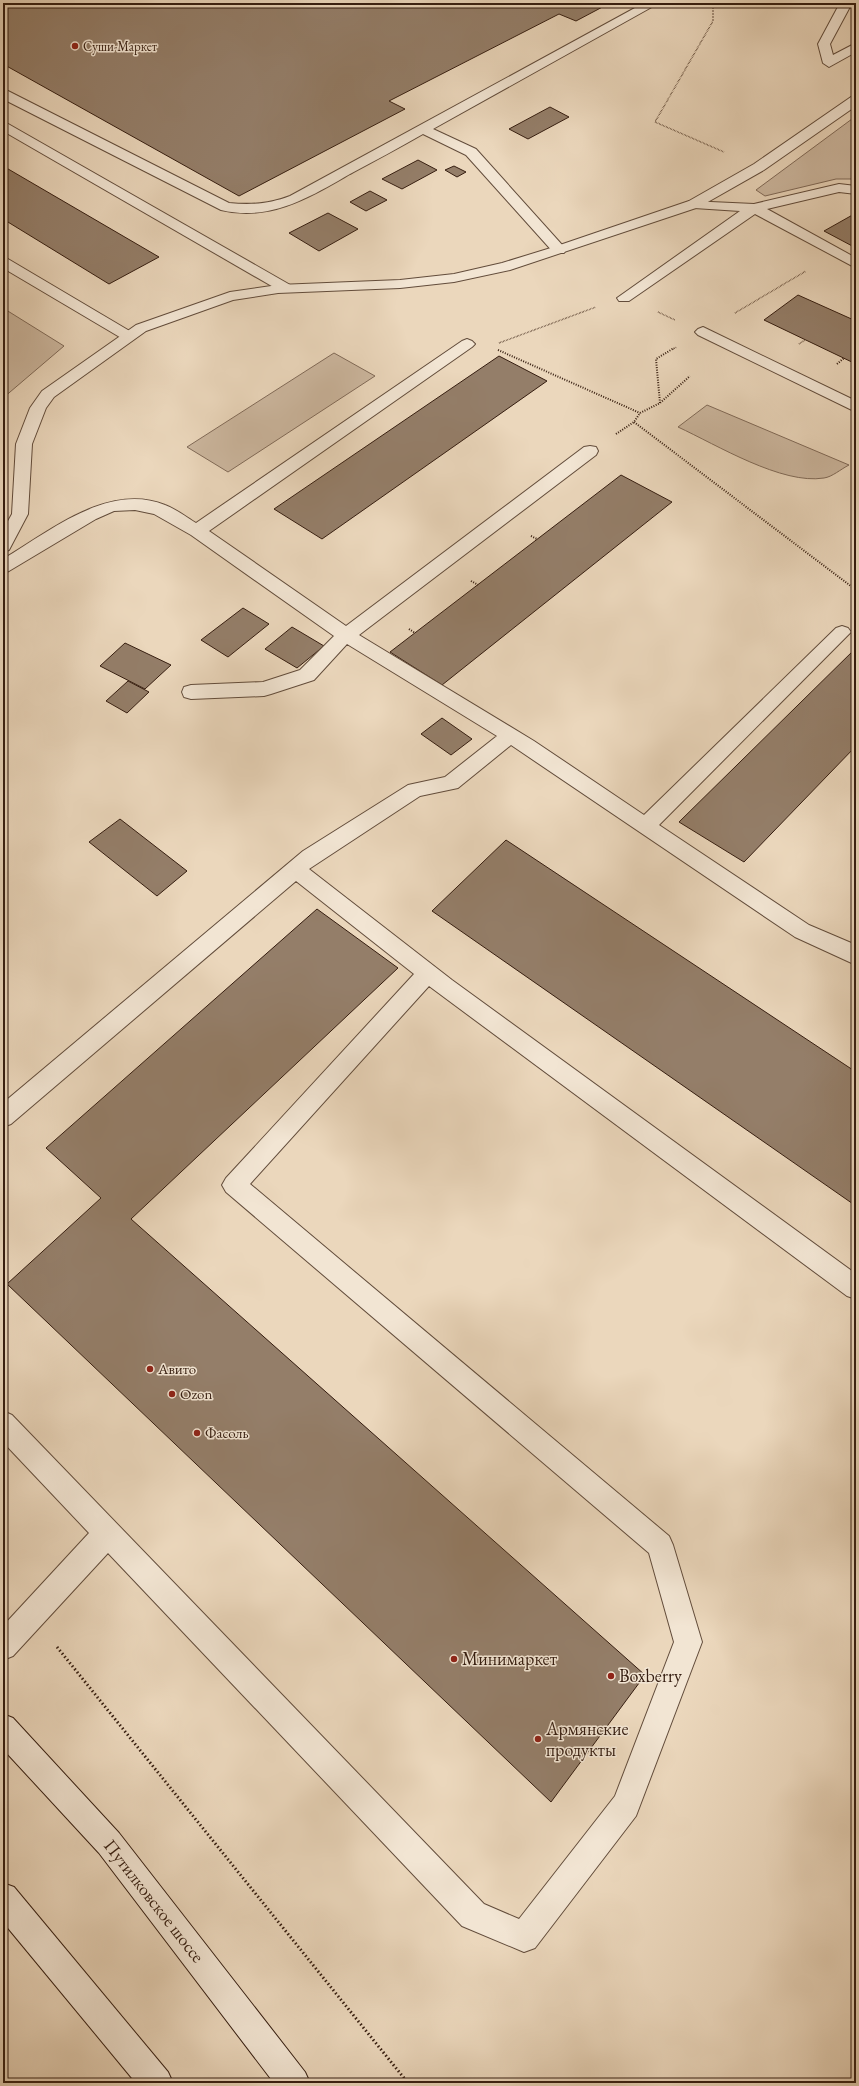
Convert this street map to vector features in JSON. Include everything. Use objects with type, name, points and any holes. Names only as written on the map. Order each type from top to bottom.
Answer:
[{"type":"street","points":[[3,94],[220,205],[252,210],[274,208],[295,199],[653,3]]},
{"type":"street","points":[[846,3],[824,44],[829,63],[856,48]]},
{"type":"street","points":[[3,546],[20,514],[24,444],[38,408],[48,394],[141,328],[230,296],[287,289],[400,284],[454,278],[505,267],[559,250],[694,204],[759,167],[856,100]]},
{"type":"street","points":[[3,126],[287,289]]},
{"type":"street","points":[[422,129],[471,152],[559,250]]},
{"type":"street","points":[[694,204],[754,208],[839,188],[856,190]]},
{"type":"street","points":[[754,208],[856,264]]},
{"type":"street","points":[[624,298],[754,208]]},
{"type":"street","points":[[3,262],[128,336]]},
{"type":"street","points":[[703,332],[856,407]]},
{"type":"street","points":[[197,531],[467,344]]},
{"type":"street","points":[[191,692],[264,689],[307,675],[346,635],[590,451]]},
{"type":"street","points":[[3,567],[90,515],[112,506],[135,505],[159,509],[197,531],[346,635],[510,736],[646,824],[802,930],[852,948]]},
{"type":"street","points":[[646,824],[842,632]]},
{"type":"street","points":[[3,1118],[310,857],[415,790],[451,783],[510,736]]},
{"type":"street","points":[[296,870],[428,973],[856,1288]]},
{"type":"street","points":[[3,1424],[473,1915],[524,1937],[626,1806],[688,1642],[660,1545],[234,1185],[428,973]]},
{"type":"street","points":[[3,1646],[108,1533]]},
{"type":"street","name":"Путилковское шоссе","points":[[3,1728],[108,1843],[294,2083]]},
{"type":"street","points":[[3,1898],[157,2083]]},
{"type":"path","points":[[709,3],[713,6],[713,22],[654,122],[759,167]]},
{"type":"path","points":[[489,346],[624,298],[703,332]]},
{"type":"path","points":[[467,344],[489,346],[640,413]]},
{"type":"path","points":[[590,451],[634,422],[640,413],[660,403],[690,376]]},
{"type":"path","points":[[634,422],[856,590]]},
{"type":"path","points":[[3,1579],[408,2083]]},
{"type":"shaded area","points":[[856,116],[856,179],[836,179],[765,196],[756,190]]},
{"type":"shaded area","points":[[3,308],[64,346],[3,398]]},
{"type":"shaded area","points":[[334,353],[375,376],[228,472],[187,447]]},
{"type":"shaded area","points":[[707,405],[849,465],[833,475],[824,478],[807,479],[789,476],[750,462],[678,427]]},
{"type":"building","points":[[3,3],[610,3],[576,21],[559,14],[389,101],[405,109],[239,196],[3,64]]},
{"type":"building","points":[[550,107],[569,117],[528,139],[509,129]]},
{"type":"building","points":[[418,160],[437,170],[402,189],[382,179]]},
{"type":"building","points":[[3,166],[159,257],[109,284],[3,219]]},
{"type":"building","points":[[454,166],[466,172],[457,177],[445,170]]},
{"type":"building","points":[[370,191],[387,200],[366,211],[350,202]]},
{"type":"building","points":[[328,213],[358,229],[319,251],[289,233]]},
{"type":"building","points":[[856,213],[856,248],[824,231]]},
{"type":"building","points":[[798,295],[856,321],[856,364],[764,320]]},
{"type":"building","points":[[499,356],[547,381],[322,539],[274,509]]},
{"type":"building","points":[[621,475],[672,502],[442,685],[390,652]]},
{"type":"building","points":[[243,608],[269,624],[228,657],[201,640]]},
{"type":"building","points":[[292,627],[324,646],[297,668],[265,649]]},
{"type":"building","points":[[125,643],[171,665],[145,689],[100,666]]},
{"type":"building","points":[[856,648],[856,746],[744,862],[679,822]]},
{"type":"building","points":[[128,681],[149,692],[127,713],[106,701]]},
{"type":"building","points":[[442,718],[472,739],[451,755],[421,734]]},
{"type":"building","points":[[120,819],[187,871],[157,896],[89,842]]},
{"type":"building","points":[[506,840],[856,1072],[856,1206],[432,911]]},
{"type":"building","points":[[317,909],[398,968],[131,1219],[645,1675],[551,1802],[7,1284],[101,1198],[46,1148]]},
{"type":"place","name":"Суши-Маркет","points":[[75,46]]},
{"type":"place","name":"Авито","points":[[150,1369]]},
{"type":"place","name":"Ozon","points":[[172,1394]]},
{"type":"place","name":"Фасоль","points":[[197,1433]]},
{"type":"place","name":"Минимаркет","points":[[454,1659]]},
{"type":"place","name":"Boxberry","points":[[611,1676]]},
{"type":"place","name":"Армянские продукты","points":[[538,1739]]}]
